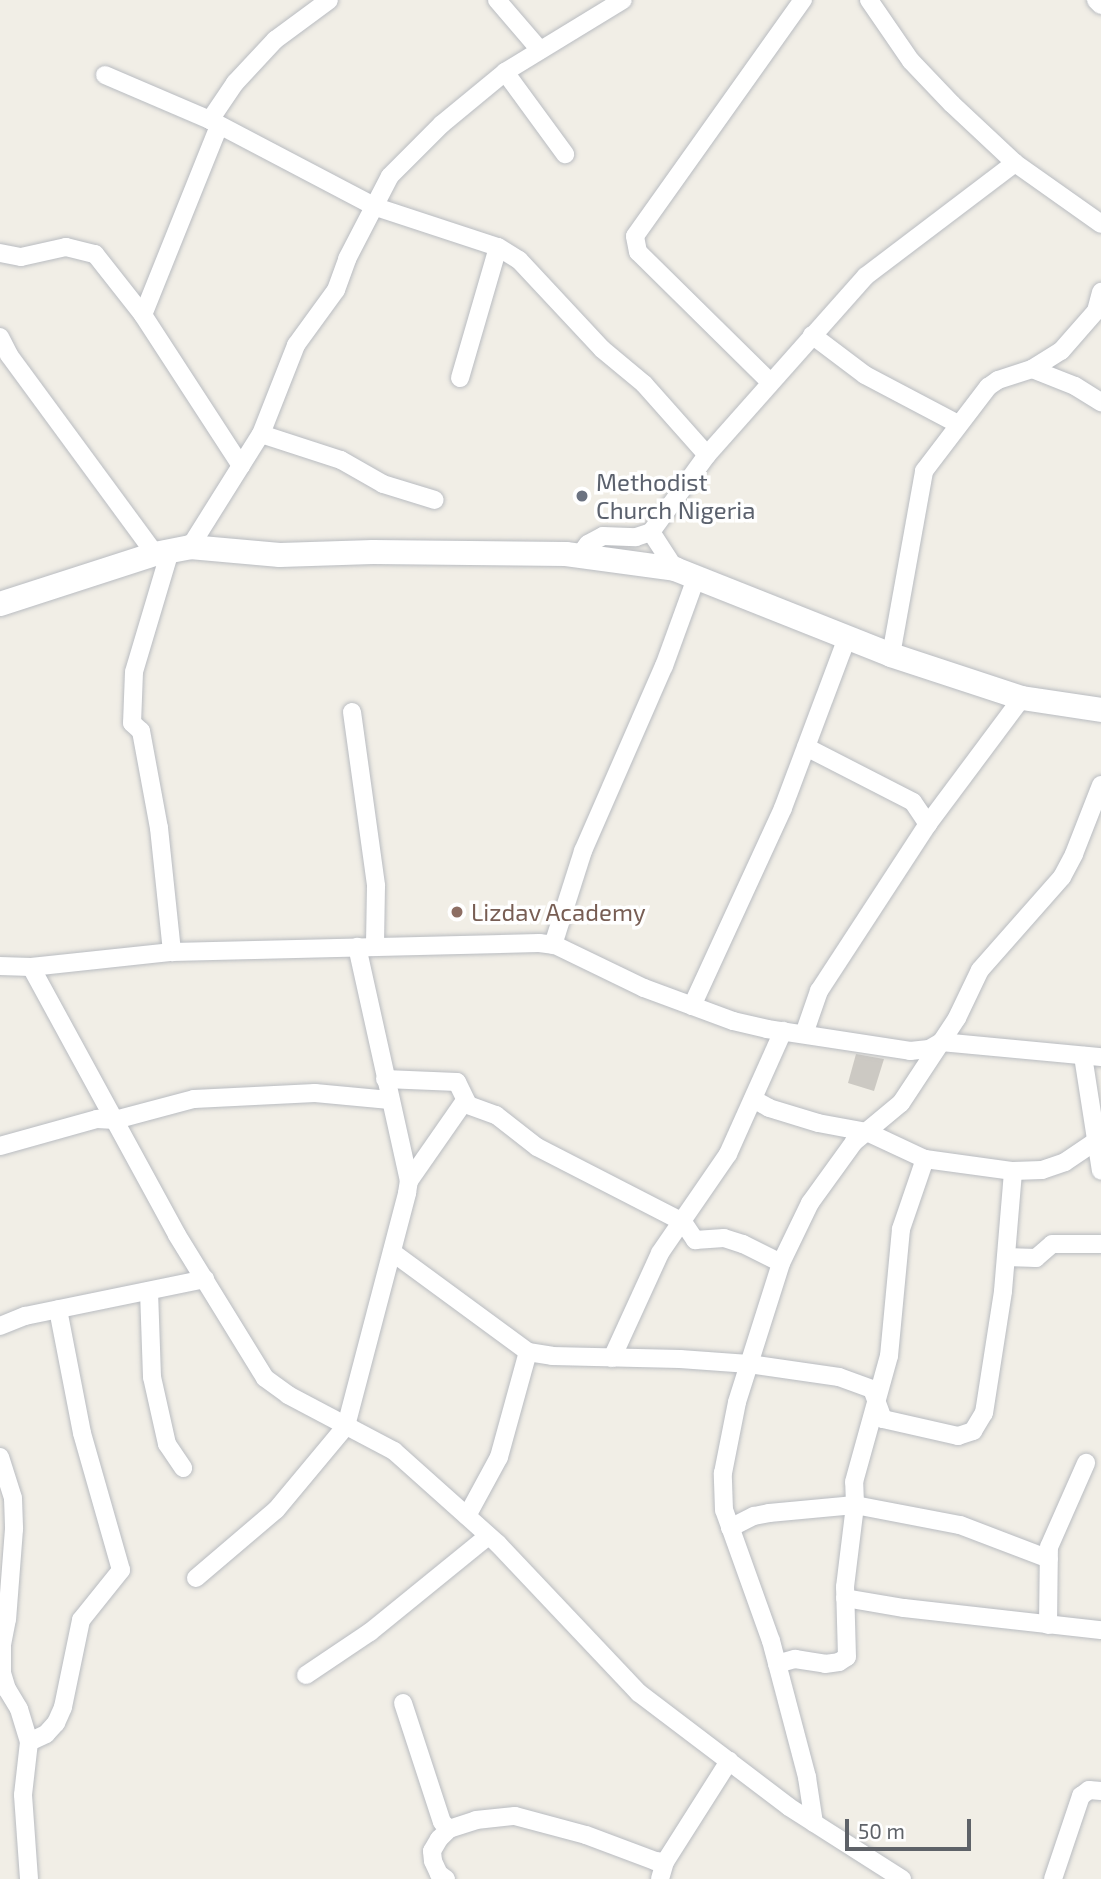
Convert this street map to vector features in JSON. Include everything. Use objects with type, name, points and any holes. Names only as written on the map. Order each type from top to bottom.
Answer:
[{"type":"street","points":[[143,315],[214,123],[244,73],[275,40],[329,0]]},
{"type":"street","points":[[497,0],[540,50]]},
{"type":"street","points":[[172,952],[159,828],[141,731],[132,723],[134,672],[172,551],[241,466],[261,434],[296,345],[336,290],[347,259],[390,176],[403,159],[505,72],[623,0]]},
{"type":"street","points":[[770,382],[638,252],[635,236],[803,0]]},
{"type":"street","points":[[869,0],[911,61],[1015,163],[1101,224]]},
{"type":"street","points":[[1096,0],[1101,5]]},
{"type":"street","points":[[505,72],[565,154]]},
{"type":"street","points":[[105,75],[214,123],[376,206],[498,247],[519,260],[543,282],[602,349],[644,384],[706,455]]},
{"type":"street","points":[[579,556],[588,544],[603,537],[636,537],[651,532],[706,455],[866,275],[1015,163]]},
{"type":"street","points":[[0,253],[21,257],[66,247],[94,254],[143,315],[241,466]]},
{"type":"street","points":[[460,377],[498,247]]},
{"type":"street","points":[[891,655],[924,471],[988,387],[998,380],[1032,369],[1061,351],[1096,311],[1101,292]]},
{"type":"street","points":[[812,335],[865,375],[958,424]]},
{"type":"street","points":[[0,337],[9,355],[172,551]]},
{"type":"street","points":[[1032,369],[1075,386],[1101,402]]},
{"type":"street","points":[[261,434],[341,460],[383,484],[435,500]]},
{"type":"street","points":[[651,532],[685,573]]},
{"type":"street","points":[[0,604],[172,551],[280,555],[373,552],[579,556],[685,573],[891,655],[1022,698],[1101,710]]},
{"type":"street","points":[[553,945],[583,851],[664,666],[685,573]]},
{"type":"street","points":[[692,1006],[783,808],[847,638]]},
{"type":"street","points":[[804,1034],[819,991],[928,824],[1022,698]]},
{"type":"street","points":[[352,712],[376,886],[366,946],[385,1079],[409,1181]]},
{"type":"street","points":[[806,747],[913,802],[928,824]]},
{"type":"street","points":[[814,1823],[807,1777],[777,1664],[724,1510],[723,1473],[737,1402],[781,1263],[810,1203],[840,1160],[901,1103],[957,1018],[980,970],[1062,877],[1101,785]]},
{"type":"street","points":[[0,966],[31,967],[172,952],[525,942],[553,945],[645,988],[733,1021],[910,1051],[929,1049],[941,1041],[1092,1056],[1096,1141],[1101,1171]]},
{"type":"street","points":[[31,967],[205,1279],[265,1378],[288,1395],[394,1451],[488,1535],[639,1693],[814,1823],[902,1879]]},
{"type":"street","points":[[612,1358],[660,1253],[728,1154],[783,1031]]},
{"type":"street","points":[[385,1079],[452,1080],[459,1086],[464,1102]]},
{"type":"street","points":[[0,1146],[97,1119],[115,1120],[194,1099],[315,1093],[390,1100]]},
{"type":"street","points":[[753,1100],[769,1108],[818,1123],[867,1132],[925,1159],[1013,1171],[1042,1170],[1065,1161],[1096,1141]]},
{"type":"street","points":[[196,1578],[276,1510],[346,1426],[409,1181],[464,1102]]},
{"type":"street","points":[[464,1102],[496,1115],[537,1147],[683,1222],[695,1240],[724,1238],[743,1244],[781,1263]]},
{"type":"street","points":[[777,1664],[795,1659],[825,1664],[844,1660],[849,1645],[845,1598],[855,1505],[854,1482],[876,1396],[890,1356],[901,1229],[925,1159]]},
{"type":"street","points":[[392,1252],[527,1352],[552,1356],[749,1364],[839,1377],[872,1389],[883,1419],[958,1436],[973,1431],[984,1413],[1006,1257],[1013,1171]]},
{"type":"street","points":[[1006,1257],[1036,1258],[1052,1244],[1101,1244]]},
{"type":"street","points":[[0,1326],[25,1316],[205,1279]]},
{"type":"street","points":[[149,1291],[152,1377],[167,1444],[183,1468]]},
{"type":"street","points":[[29,1742],[46,1734],[56,1723],[63,1707],[81,1620],[121,1570],[82,1433],[58,1309]]},
{"type":"street","points":[[467,1516],[499,1457],[527,1352]]},
{"type":"street","points":[[0,1457],[13,1498],[8,1619],[2,1644],[2,1673],[7,1689],[19,1709],[29,1742],[23,1795],[29,1879]]},
{"type":"street","points":[[1048,1625],[1048,1559],[1056,1527],[1086,1463]]},
{"type":"street","points":[[730,1528],[754,1516],[769,1513],[855,1505],[960,1525],[1048,1559]]},
{"type":"street","points":[[306,1675],[370,1632],[488,1535]]},
{"type":"street","points":[[845,1598],[1101,1630]]},
{"type":"street","points":[[403,1703],[442,1822],[449,1829]]},
{"type":"street","points":[[446,1879],[439,1874],[432,1851],[449,1829],[476,1820],[515,1816],[586,1835],[655,1861],[663,1870],[729,1761]]},
{"type":"street","points":[[1053,1879],[1081,1796],[1089,1790],[1101,1791]]},
{"type":"building","points":[[856,1054],[884,1059],[874,1091],[848,1083]]},
{"type":"place","name":"Methodist Church Nigeria","points":[[582,496]]},
{"type":"place","name":"Lizdav Academy","points":[[457,912]]}]
